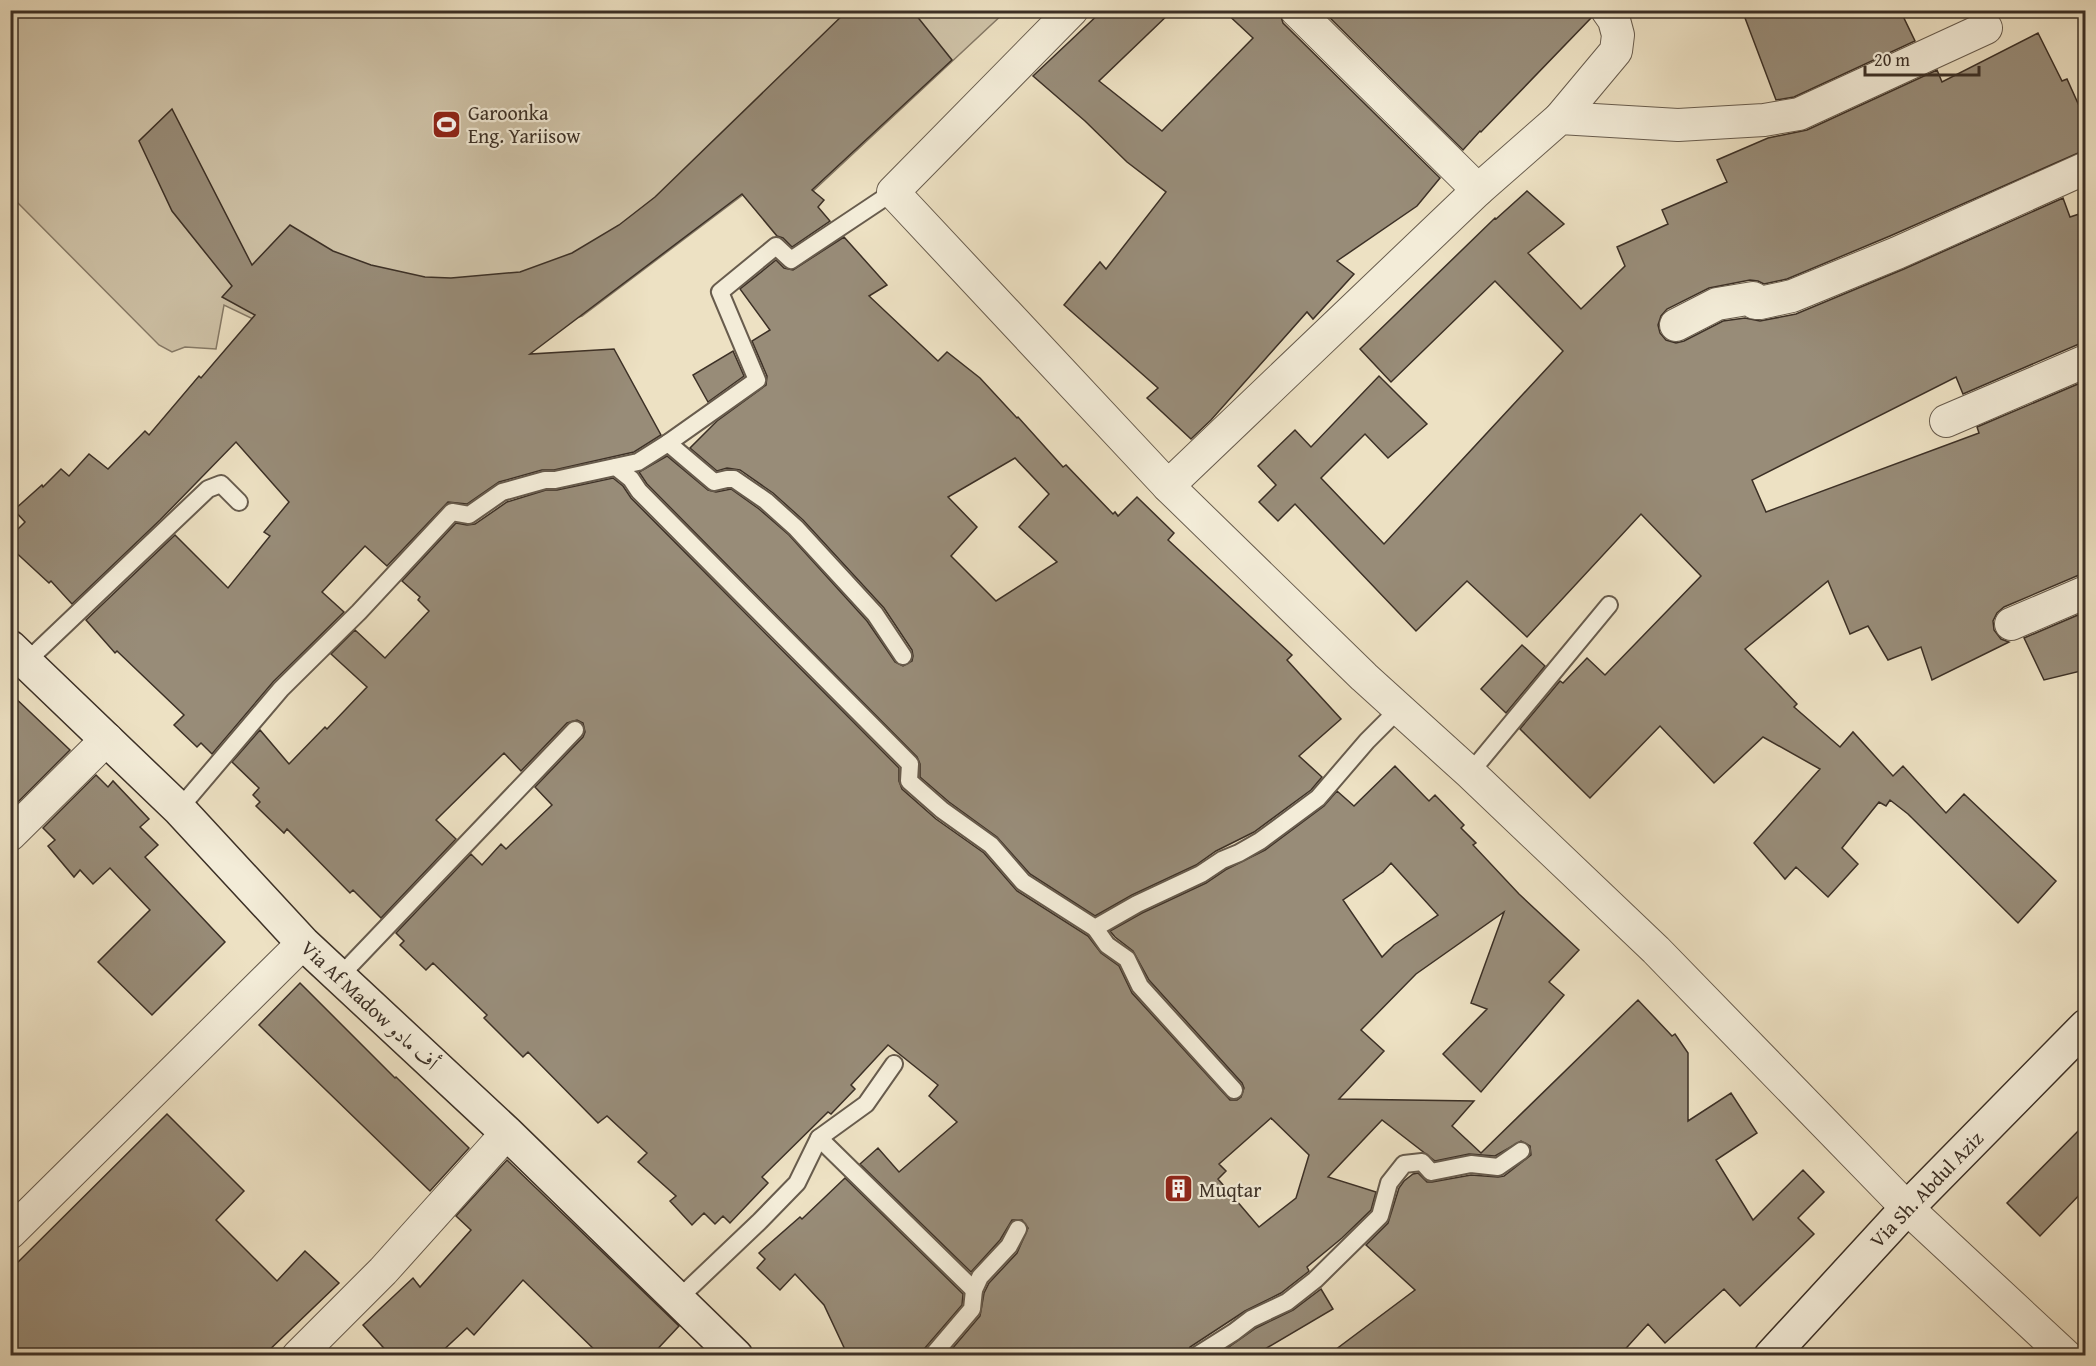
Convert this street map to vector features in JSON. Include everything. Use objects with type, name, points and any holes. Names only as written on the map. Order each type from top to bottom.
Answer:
[{"type":"street","points":[[1072,10],[893,192],[1168,486],[1364,677],[1470,772],[1656,950],[1906,1208],[2066,1356]]},
{"type":"street","points":[[1296,10],[1478,190]]},
{"type":"street","points":[[1168,486],[1478,190],[1560,118],[1616,51],[1618,34],[1614,20],[1607,10]]},
{"type":"street","points":[[1560,118],[1678,125],[1764,120],[1799,114],[1986,28]]},
{"type":"street","points":[[1677,325],[1717,304],[1753,298],[1755,303],[1760,303],[1792,296],[1897,253],[2085,168]]},
{"type":"street","points":[[1946,421],[2085,361]]},
{"type":"street","points":[[2011,624],[2085,592]]},
{"type":"street","name":"Via Af Madow أف مادو","points":[[18,655],[179,808],[303,943],[507,1133],[736,1356]]},
{"type":"street","points":[[10,835],[107,739]]},
{"type":"street","points":[[10,1233],[303,943]]},
{"type":"street","name":"Via Sh. Abdul Aziz","points":[[1771,1356],[1906,1208],[2085,1026]]},
{"type":"street","points":[[298,1356],[383,1271],[507,1133]]},
{"type":"lane","points":[[179,808],[282,689],[359,612],[452,512],[469,514],[502,492],[545,480],[555,480],[638,462],[757,380],[720,292],[776,246],[791,260],[893,192]]},
{"type":"lane","points":[[668,443],[714,482],[734,479],[781,515],[868,607],[903,656]]},
{"type":"lane","points":[[616,467],[631,479],[639,491],[910,764],[909,781],[942,810],[991,845],[1023,882],[1095,928],[1107,945],[1127,959],[1140,986],[1234,1090]]},
{"type":"lane","points":[[18,655],[208,489],[221,484],[239,502]]},
{"type":"lane","points":[[1470,772],[1609,605]]},
{"type":"lane","points":[[1095,928],[1260,841],[1318,798],[1367,741],[1399,709]]},
{"type":"lane","points":[[340,976],[575,730]]},
{"type":"lane","points":[[678,1299],[798,1183],[819,1138],[866,1104],[894,1064]]},
{"type":"lane","points":[[819,1138],[974,1290]]},
{"type":"lane","points":[[1196,1356],[1251,1319],[1287,1302],[1315,1280],[1380,1216],[1389,1183],[1404,1164],[1422,1162],[1431,1172],[1472,1164],[1498,1167],[1521,1151]]},
{"type":"lane","points":[[932,1356],[972,1309],[974,1290],[980,1276],[1009,1246],[1018,1229]]},
{"type":"shaded area","name":"Garoonka Eng. Yariisow","points":[[10,11],[1006,11],[781,221],[752,188],[582,316],[564,322],[303,343],[224,305],[216,349],[185,347],[172,352],[159,345],[11,196]]},
{"type":"building","points":[[848,10],[912,10],[952,60],[812,190],[824,200],[818,207],[830,221],[792,247],[783,238],[777,236],[742,194],[530,354],[614,349],[661,435],[634,452],[554,470],[542,470],[499,482],[467,504],[448,502],[387,566],[365,546],[322,592],[344,612],[273,682],[212,754],[201,743],[197,747],[174,725],[184,715],[117,651],[115,653],[86,620],[175,535],[228,588],[270,536],[264,532],[289,502],[236,442],[160,520],[72,604],[51,581],[49,583],[10,547],[10,537],[25,522],[14,510],[61,469],[69,476],[89,454],[108,469],[145,431],[149,435],[255,315],[222,297],[232,286],[172,211],[139,141],[172,109],[252,265],[290,225],[333,251],[371,265],[425,277],[451,278],[520,272],[572,253],[619,225],[655,197]]},
{"type":"building","points":[[1103,10],[1173,10],[1099,81],[1162,131],[1253,38],[1223,10],[1279,10],[1283,23],[1440,178],[1417,206],[1337,261],[1354,274],[1313,319],[1307,312],[1211,420],[1191,439],[1147,398],[1158,388],[1064,305],[1100,262],[1106,269],[1166,192],[1127,162],[1085,121],[1033,76]]},
{"type":"building","points":[[1322,10],[1589,10],[1591,18],[1463,150]]},
{"type":"building","points":[[1742,10],[1900,10],[1915,41],[1794,97],[1776,100]]},
{"type":"building","points":[[2038,33],[2062,81],[2067,79],[2085,119],[2085,150],[1787,279],[1764,284],[1750,280],[1709,288],[1667,309],[1658,325],[1660,333],[1666,340],[1676,343],[1723,321],[1745,318],[1760,321],[1796,314],[2063,198],[2070,217],[2085,212],[2085,343],[1963,394],[1956,377],[1752,480],[1766,512],[1979,433],[1977,427],[2085,381],[2085,574],[2004,607],[1997,613],[1993,621],[1994,630],[2001,639],[2009,642],[1932,680],[1921,647],[1888,660],[1868,626],[1850,634],[1828,581],[1745,649],[1797,704],[1794,707],[1840,747],[1853,732],[1893,776],[1903,766],[1946,813],[1964,794],[2056,881],[2018,923],[1908,814],[1890,800],[1886,806],[1879,802],[1842,848],[1858,864],[1828,897],[1796,867],[1785,879],[1754,843],[1820,769],[1763,737],[1714,783],[1660,726],[1590,798],[1520,729],[1560,681],[1563,683],[1587,658],[1605,675],[1701,576],[1641,514],[1527,637],[1467,581],[1416,631],[1295,504],[1278,521],[1259,502],[1276,485],[1258,466],[1295,430],[1311,447],[1379,376],[1427,424],[1388,458],[1365,434],[1321,478],[1384,544],[1563,351],[1495,281],[1391,382],[1360,349],[1495,218],[1527,191],[1564,224],[1528,253],[1581,309],[1625,266],[1617,247],[1668,224],[1662,210],[1727,182],[1717,160],[1768,138],[1807,130],[1937,70],[1942,82]]},
{"type":"building","points":[[844,237],[887,285],[869,296],[938,361],[947,352],[980,378],[1063,467],[1066,465],[1113,514],[1115,512],[1118,516],[1137,497],[1174,533],[1168,540],[1292,655],[1287,660],[1341,719],[1299,756],[1322,777],[1311,790],[1254,832],[1216,851],[1196,865],[1132,895],[1095,916],[1030,874],[997,837],[949,802],[920,777],[920,764],[917,757],[647,484],[639,472],[667,456],[708,490],[716,492],[731,489],[789,535],[867,621],[895,662],[903,666],[912,661],[912,650],[884,608],[803,520],[773,493],[740,470],[727,468],[717,471],[690,448],[717,421],[766,385],[767,376],[752,341],[770,330],[740,289],[776,260],[784,268],[793,270]],"holes":[[[1015,458],[1049,494],[1019,527],[1057,562],[996,601],[951,556],[977,527],[948,497]]]},
{"type":"building","points":[[733,351],[744,376],[708,402],[693,375]]},
{"type":"building","points":[[613,478],[623,486],[631,498],[899,768],[899,781],[902,789],[936,819],[984,853],[1017,891],[1088,936],[1101,953],[1119,966],[1132,993],[1230,1100],[1237,1100],[1241,1097],[1244,1088],[1242,1083],[1149,980],[1133,951],[1110,931],[1206,883],[1227,869],[1265,850],[1324,806],[1337,791],[1354,806],[1395,766],[1429,801],[1435,795],[1464,825],[1461,828],[1476,843],[1473,845],[1519,894],[1579,950],[1549,982],[1564,995],[1481,1092],[1443,1054],[1487,1009],[1471,1003],[1504,912],[1416,974],[1361,1030],[1384,1051],[1339,1099],[1474,1101],[1452,1126],[1481,1153],[1638,1000],[1672,1036],[1675,1034],[1688,1053],[1688,1121],[1731,1093],[1757,1133],[1716,1160],[1753,1220],[1803,1170],[1824,1192],[1798,1218],[1814,1234],[1740,1306],[1724,1289],[1665,1343],[1648,1324],[1619,1356],[1327,1356],[1415,1290],[1366,1245],[1388,1223],[1399,1188],[1404,1181],[1418,1173],[1427,1182],[1471,1175],[1504,1176],[1531,1155],[1530,1146],[1521,1141],[1495,1156],[1469,1154],[1435,1161],[1382,1120],[1328,1177],[1376,1192],[1371,1210],[1307,1267],[1308,1272],[1281,1293],[1245,1311],[1190,1347],[1186,1356],[946,1356],[980,1316],[984,1293],[989,1283],[1017,1253],[1028,1228],[1022,1220],[1012,1220],[1000,1240],[971,1272],[860,1164],[878,1148],[899,1172],[957,1122],[929,1096],[938,1085],[888,1045],[851,1085],[855,1089],[831,1114],[828,1112],[762,1177],[768,1183],[730,1223],[723,1216],[715,1224],[704,1213],[692,1225],[670,1201],[676,1196],[638,1162],[647,1153],[607,1116],[598,1123],[528,1052],[523,1057],[484,1018],[487,1015],[433,963],[426,970],[400,945],[404,941],[396,933],[471,854],[482,865],[501,844],[506,849],[552,805],[535,787],[583,737],[585,732],[583,723],[577,720],[567,723],[521,771],[504,753],[436,820],[456,839],[381,918],[353,890],[350,893],[287,829],[284,833],[256,806],[260,802],[253,795],[259,788],[232,762],[260,730],[289,764],[367,687],[331,654],[355,630],[385,658],[429,611],[418,600],[420,597],[402,581],[456,523],[475,524],[507,502],[546,490],[557,490]],"holes":[[[1391,863],[1438,915],[1394,945],[1382,957],[1343,900],[1383,872]],[[1271,1118],[1309,1155],[1296,1198],[1259,1227],[1218,1179],[1226,1171],[1219,1164]]]},
{"type":"building","points":[[2085,612],[2085,670],[2044,680],[2024,638]]},
{"type":"building","points":[[1522,645],[1545,666],[1506,713],[1481,689]]},
{"type":"building","points":[[10,693],[70,750],[17,803],[10,797]]},
{"type":"building","points":[[96,775],[108,787],[113,781],[149,819],[140,827],[158,845],[145,857],[225,942],[152,1015],[98,962],[150,910],[110,868],[93,884],[80,870],[74,877],[48,846],[55,840],[43,828]]},
{"type":"building","points":[[300,983],[469,1148],[430,1191],[259,1025]]},
{"type":"building","points":[[167,1114],[244,1191],[216,1220],[277,1281],[305,1251],[339,1283],[263,1356],[10,1356],[10,1270]]},
{"type":"building","points":[[2085,1124],[2085,1189],[2040,1236],[2007,1203]]},
{"type":"building","points":[[507,1160],[679,1326],[651,1356],[601,1356],[523,1280],[474,1335],[467,1328],[437,1356],[391,1356],[363,1325],[413,1278],[420,1287],[471,1230],[456,1216]]},
{"type":"building","points":[[845,1178],[963,1294],[962,1305],[924,1349],[922,1356],[848,1356],[824,1305],[795,1274],[780,1290],[757,1268],[765,1259],[759,1253],[800,1217],[802,1219]]},
{"type":"building","points":[[1321,1289],[1333,1309],[1253,1356],[1216,1356],[1256,1328],[1293,1310]]},
{"type":"place","name":"Garoonka Eng. Yariisow","points":[[447,124]]},
{"type":"place","name":"Muqtar","points":[[1178,1189]]}]
